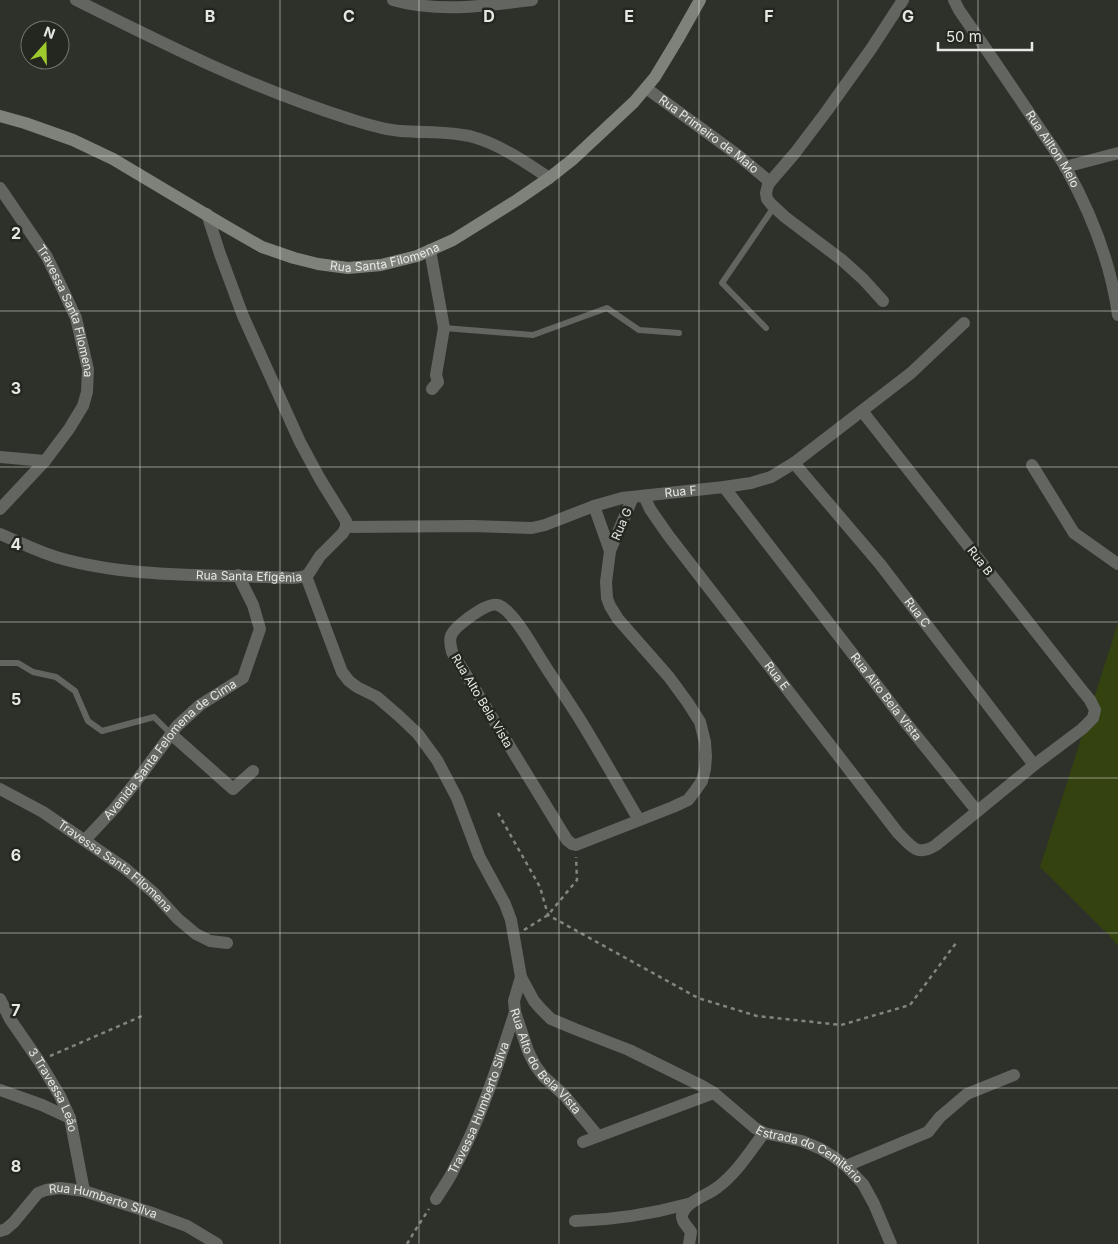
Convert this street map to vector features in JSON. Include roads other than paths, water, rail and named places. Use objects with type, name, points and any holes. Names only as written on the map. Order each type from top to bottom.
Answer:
[{"type":"main road","name":"Rua Santa Filomena","points":[[0,116],[73,140],[113,159],[262,247],[318,264],[348,268],[381,265],[417,256],[454,240],[549,178],[594,140],[646,88],[667,59],[700,0]]},
{"type":"street","points":[[76,0],[180,52],[252,84],[350,119],[382,128],[412,132],[455,133],[475,137],[515,156],[549,178]]},
{"type":"street","points":[[393,0],[431,7],[502,4],[532,0]]},
{"type":"street","points":[[883,301],[849,266],[774,207],[767,199],[766,193],[770,182],[795,153],[820,119],[871,49],[903,0]]},
{"type":"street","name":"Rua Ailton Melo","points":[[954,0],[1065,167],[1099,239],[1117,300],[1118,315]]},
{"type":"street","name":"Rua Primeiro de Maio","points":[[646,88],[739,156],[770,182]]},
{"type":"street","points":[[1065,167],[1118,153]]},
{"type":"street","name":"Travessa Santa Filomena","points":[[0,188],[46,256],[62,288],[76,318],[88,369],[87,392],[83,406],[69,429],[45,462],[0,509]]},
{"type":"street","points":[[207,214],[243,316],[300,442],[346,521],[346,527]]},
{"type":"street","points":[[430,250],[444,328],[436,375],[438,382],[432,389]]},
{"type":"street","name":"Rua F","points":[[346,527],[472,526],[532,528],[622,498],[751,483],[771,476],[794,463],[911,373],[964,323]]},
{"type":"street","name":"Rua B","points":[[862,411],[1090,700],[1095,710],[1090,722],[1034,765]]},
{"type":"street","points":[[0,457],[45,462]]},
{"type":"street","name":"Rua C","points":[[794,463],[880,564],[1034,765]]},
{"type":"street","points":[[1032,464],[1074,533],[1118,564]]},
{"type":"street","name":"Rua Alto Bela Vista","points":[[724,487],[976,811]]},
{"type":"street","name":"Rua G","points":[[610,551],[639,497]]},
{"type":"street","name":"Rua E","points":[[639,497],[898,833],[910,845],[917,850],[927,850],[936,845],[976,811]]},
{"type":"street","points":[[594,506],[610,551],[606,582],[607,598],[610,606],[618,619],[688,703],[700,722],[705,742],[705,769],[702,781],[696,791],[688,800],[673,808],[639,820]]},
{"type":"street","name":"Rua Santa Efigênia","points":[[0,534],[44,553],[94,566],[151,572],[292,578],[306,576],[320,556],[346,527]]},
{"type":"street","name":"Avenida Santa Felomena de Cima","points":[[86,840],[130,789],[182,720],[200,705],[243,678],[260,629],[253,605],[238,575]]},
{"type":"street","points":[[306,576],[342,672],[349,681],[377,698],[399,716],[418,734],[437,760],[457,798],[479,856],[506,904],[515,937],[521,978]]},
{"type":"street","name":"Rua Alto Bela Vista","points":[[496,604],[508,612],[520,626],[579,718],[639,820],[576,845],[567,840],[452,652],[450,638],[453,630],[490,605],[496,604]]},
{"type":"street","points":[[171,734],[233,789],[253,772]]},
{"type":"street","points":[[976,811],[1034,765]]},
{"type":"street","name":"Travessa Santa Filomena","points":[[0,789],[43,812],[126,869],[154,892],[178,919],[196,934],[210,941],[227,943]]},
{"type":"street","name":"Rua Alto do Bela Vista","points":[[521,978],[514,1001],[515,1012],[528,1051],[543,1076],[564,1095],[598,1136]]},
{"type":"street","name":"Estrada do Cemitério","points":[[521,978],[534,1001],[551,1019],[629,1050],[702,1086],[714,1093],[755,1128],[764,1133],[802,1141],[834,1157],[846,1166],[863,1184],[891,1244]]},
{"type":"street","name":"3 Travessa Leão","points":[[0,999],[10,1019],[60,1096],[70,1118],[84,1191]]},
{"type":"street","name":"Travessa Humberto Silva","points":[[436,1199],[454,1170],[471,1134],[515,1012]]},
{"type":"street","points":[[846,1166],[928,1132],[940,1117],[966,1094],[1014,1075]]},
{"type":"street","points":[[0,1090],[70,1118]]},
{"type":"street","points":[[583,1142],[714,1093]]},
{"type":"street","points":[[575,1221],[625,1218],[688,1204],[709,1193],[727,1180],[764,1133]]},
{"type":"street","name":"Rua Humberto Silva","points":[[0,1231],[6,1229],[14,1222],[38,1193],[60,1188],[84,1191],[150,1212],[187,1226],[217,1244]]},
{"type":"street","points":[[688,1204],[682,1219],[691,1232],[689,1244]]},
{"type":"lane","points":[[766,328],[722,283],[774,207]]},
{"type":"lane","points":[[444,328],[534,335],[607,308],[639,330],[678,333]]},
{"type":"lane","points":[[0,663],[18,663],[33,672],[56,678],[75,691],[88,721],[102,731],[154,717],[171,734]]}]
